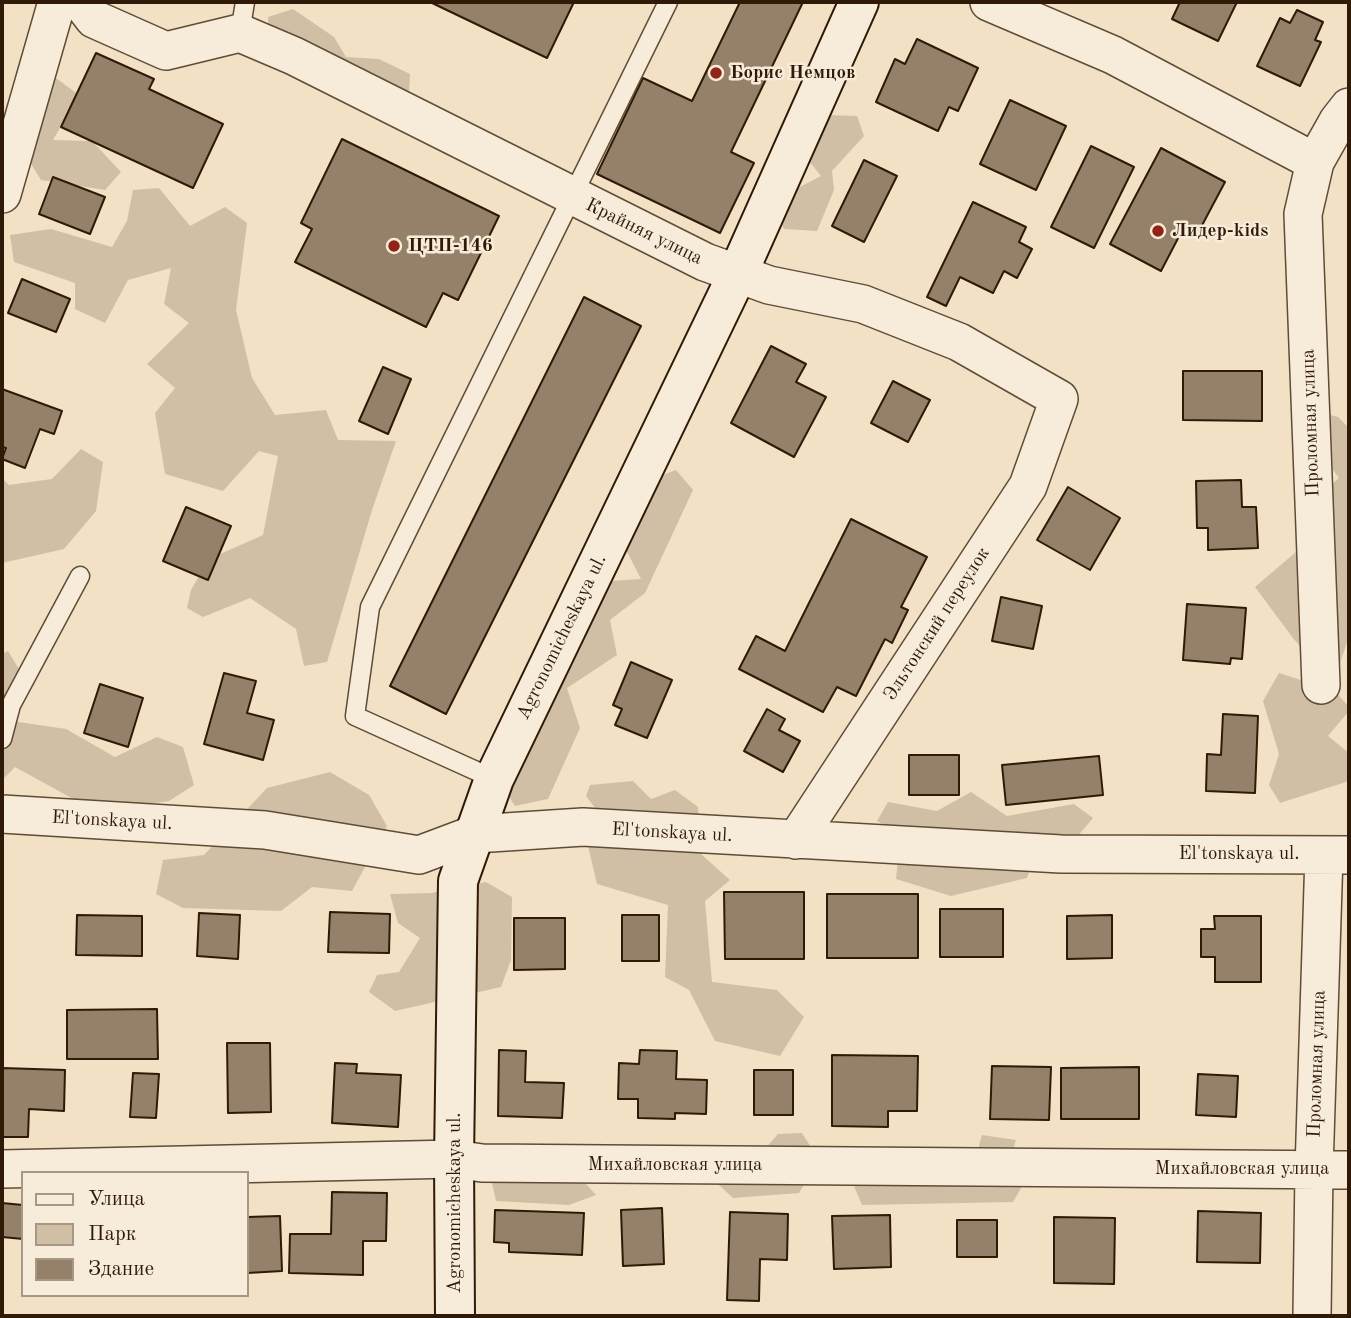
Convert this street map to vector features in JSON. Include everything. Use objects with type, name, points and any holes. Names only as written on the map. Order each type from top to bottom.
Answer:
[{"type":"street","points":[[2,194],[57,2]]},
{"type":"street","points":[[81,2],[94,19],[166,51],[243,17]]},
{"type":"street","name":"Agronomicheskaya ul.","points":[[455,1316],[458,881],[494,779],[738,273],[859,2]]},
{"type":"street","points":[[989,2],[1113,55],[1315,162]]},
{"type":"street","name":"Крайняя улица","points":[[243,17],[294,57],[705,262],[769,285],[863,304],[959,342],[1059,399]]},
{"type":"street","name":"Проломная улица","points":[[1321,685],[1303,214],[1315,162],[1349,107]]},
{"type":"street","name":"Эльтонский переулок","points":[[796,840],[1028,485],[1059,399]]},
{"type":"street","name":"El'tonskaya ul.","points":[[2,814],[265,830],[419,855],[475,834],[583,827],[1061,853],[1337,855]]},
{"type":"street","name":"Проломная улица","points":[[1312,1316],[1314,1170],[1337,855]]},
{"type":"street","name":"Михайловская улица","points":[[2,1169],[454,1159],[510,1164],[1349,1170]]},
{"type":"lane","points":[[494,779],[355,716],[370,607],[668,2]]},
{"type":"lane","points":[[2,739],[11,705],[80,576]]},
{"type":"green space","points":[[293,9],[334,37],[346,57],[379,59],[410,74],[409,92],[393,102],[269,38],[268,17]]},
{"type":"green space","points":[[49,73],[79,95],[53,140],[92,141],[121,172],[105,190],[41,180],[25,154],[40,134],[17,112]]},
{"type":"green space","points":[[827,115],[857,116],[864,136],[832,171],[834,190],[817,231],[784,229],[776,214],[790,192],[821,176],[805,156]]},
{"type":"green space","points":[[159,188],[190,226],[225,207],[247,223],[236,310],[252,378],[275,415],[326,410],[338,440],[396,441],[372,510],[327,662],[304,666],[296,629],[250,598],[203,617],[187,608],[191,590],[209,559],[263,535],[278,456],[259,451],[223,491],[165,474],[155,413],[175,388],[147,364],[189,323],[164,304],[171,268],[128,280],[105,323],[75,309],[75,283],[14,262],[10,235],[51,229],[112,247],[127,221],[133,190]]},
{"type":"green space","points":[[1298,407],[1338,417],[1349,428],[1349,636],[1332,688],[1349,707],[1349,711],[1328,736],[1349,753],[1349,781],[1280,803],[1269,785],[1279,754],[1263,701],[1279,673],[1313,684],[1313,661],[1255,587],[1303,546],[1301,509],[1339,478],[1297,423]]},
{"type":"green space","points":[[81,449],[103,462],[96,511],[64,549],[2,563],[2,478],[9,485],[52,479]]},
{"type":"green space","points":[[676,470],[693,490],[645,593],[610,620],[617,655],[567,688],[580,728],[548,799],[515,806],[501,784],[597,582],[641,579],[620,538],[647,481]]},
{"type":"green space","points":[[8,651],[30,687],[12,721],[66,729],[115,757],[157,737],[183,747],[194,785],[169,801],[95,811],[15,767],[2,780],[2,654]]},
{"type":"green space","points":[[330,772],[369,795],[387,826],[352,891],[312,887],[281,911],[183,908],[156,894],[163,860],[204,855],[267,788]]},
{"type":"green space","points":[[633,781],[651,799],[675,790],[698,807],[702,855],[730,880],[705,901],[712,982],[777,990],[804,1017],[780,1056],[715,1041],[689,990],[665,977],[668,905],[597,884],[588,846],[606,822],[586,796],[590,785]]},
{"type":"green space","points":[[971,792],[1007,816],[1074,804],[1093,818],[1076,838],[1038,844],[1027,878],[951,896],[896,879],[901,833],[877,821],[888,802],[937,811]]},
{"type":"green space","points":[[486,882],[512,897],[511,960],[501,987],[395,1011],[369,992],[377,975],[399,972],[420,938],[398,923],[390,894],[431,893]]},
{"type":"green space","points":[[802,1133],[819,1160],[799,1193],[733,1198],[707,1174],[756,1159],[778,1134]]},
{"type":"green space","points":[[982,1135],[1016,1140],[1010,1160],[1028,1176],[1013,1202],[862,1205],[849,1174],[975,1160]]},
{"type":"green space","points":[[562,1157],[596,1195],[569,1205],[496,1201],[490,1174]]},
{"type":"building","points":[[430,2],[574,2],[547,58]]},
{"type":"building","points":[[740,2],[803,2],[731,152],[754,163],[720,233],[597,174],[643,78],[692,101]]},
{"type":"building","points":[[1180,2],[1237,2],[1218,41],[1172,19]]},
{"type":"building","points":[[1297,10],[1323,22],[1315,40],[1321,42],[1300,86],[1257,66],[1280,18],[1290,23]]},
{"type":"building","points":[[917,39],[978,68],[958,111],[949,107],[938,131],[876,102],[895,59],[905,64]]},
{"type":"building","points":[[96,53],[154,79],[149,89],[223,124],[193,188],[61,127]]},
{"type":"building","points":[[1010,100],[1066,126],[1036,190],[980,164]]},
{"type":"building","name":"ЦТП-146","points":[[342,139],[499,216],[458,300],[443,293],[426,327],[295,262],[312,229],[301,223]]},
{"type":"building","points":[[1091,146],[1134,167],[1094,248],[1051,227]]},
{"type":"building","points":[[1161,148],[1225,182],[1199,231],[1186,223],[1161,271],[1110,244]]},
{"type":"building","points":[[864,160],[897,176],[864,242],[832,226]]},
{"type":"building","points":[[53,177],[105,197],[90,234],[39,214]]},
{"type":"building","points":[[973,202],[1026,227],[1019,242],[1032,249],[1017,278],[1004,271],[993,293],[960,277],[946,306],[927,297]]},
{"type":"building","points":[[22,279],[70,299],[56,332],[8,313]]},
{"type":"building","points":[[584,297],[641,326],[446,714],[390,686]]},
{"type":"building","points":[[771,346],[806,364],[796,382],[826,397],[794,457],[731,423]]},
{"type":"building","points":[[383,367],[411,379],[388,434],[359,421]]},
{"type":"building","points":[[1183,371],[1262,371],[1262,421],[1183,420]]},
{"type":"building","points":[[893,381],[930,400],[908,442],[871,423]]},
{"type":"building","points":[[2,389],[62,411],[54,434],[40,429],[25,468],[2,459],[6,448],[2,447]]},
{"type":"building","points":[[1241,480],[1242,507],[1256,507],[1258,548],[1208,550],[1208,528],[1197,528],[1196,481]]},
{"type":"building","points":[[1068,487],[1120,518],[1090,570],[1037,540]]},
{"type":"building","points":[[186,507],[231,526],[208,580],[163,561]]},
{"type":"building","points":[[851,519],[927,557],[901,607],[908,610],[892,643],[885,639],[856,696],[837,687],[823,712],[739,669],[756,636],[785,651]]},
{"type":"building","points":[[1001,597],[1042,606],[1033,649],[992,641]]},
{"type":"building","points":[[1187,604],[1246,608],[1242,659],[1231,658],[1230,664],[1183,660]]},
{"type":"building","points":[[631,662],[672,680],[647,738],[615,725],[622,709],[613,705]]},
{"type":"building","points":[[224,673],[256,681],[247,713],[274,720],[263,760],[204,744]]},
{"type":"building","points":[[100,684],[143,698],[128,747],[84,733]]},
{"type":"building","points":[[767,709],[785,719],[779,730],[800,741],[783,772],[744,751]]},
{"type":"building","points":[[1223,714],[1258,716],[1255,793],[1206,791],[1207,754],[1221,755]]},
{"type":"building","points":[[909,755],[959,755],[959,795],[909,795]]},
{"type":"building","points":[[1099,756],[1103,795],[1006,805],[1002,765]]},
{"type":"building","points":[[724,892],[804,892],[804,959],[725,959]]},
{"type":"building","points":[[827,894],[918,894],[918,958],[827,958]]},
{"type":"building","points":[[940,909],[1003,909],[1003,957],[940,957]]},
{"type":"building","points":[[330,912],[390,914],[389,953],[328,952]]},
{"type":"building","points":[[199,913],[240,915],[238,959],[197,956]]},
{"type":"building","points":[[77,915],[142,916],[142,956],[76,955]]},
{"type":"building","points":[[622,915],[659,915],[659,961],[622,961]]},
{"type":"building","points":[[1112,915],[1112,958],[1067,959],[1067,916]]},
{"type":"building","points":[[1214,916],[1261,916],[1261,982],[1215,982],[1215,957],[1201,957],[1201,929],[1215,929]]},
{"type":"building","points":[[514,918],[565,918],[565,969],[514,970]]},
{"type":"building","points":[[157,1009],[158,1059],[67,1059],[67,1010]]},
{"type":"building","points":[[227,1043],[270,1043],[271,1112],[228,1113]]},
{"type":"building","points":[[499,1050],[526,1051],[525,1082],[564,1083],[562,1118],[498,1116]]},
{"type":"building","points":[[640,1050],[677,1051],[676,1079],[707,1080],[706,1114],[675,1113],[675,1119],[638,1118],[638,1099],[618,1099],[619,1063],[639,1064]]},
{"type":"building","points":[[832,1055],[918,1056],[917,1111],[888,1111],[888,1127],[832,1126]]},
{"type":"building","points":[[335,1063],[357,1064],[356,1073],[401,1075],[398,1127],[332,1123]]},
{"type":"building","points":[[992,1066],[1051,1067],[1049,1120],[990,1119]]},
{"type":"building","points":[[1139,1067],[1139,1119],[1061,1119],[1061,1068]]},
{"type":"building","points":[[2,1068],[65,1070],[64,1111],[29,1109],[28,1137],[2,1137]]},
{"type":"building","points":[[754,1070],[793,1070],[793,1115],[754,1115]]},
{"type":"building","points":[[133,1073],[159,1074],[156,1118],[130,1117]]},
{"type":"building","points":[[1198,1074],[1238,1076],[1236,1117],[1196,1115]]},
{"type":"building","points":[[332,1192],[387,1193],[386,1241],[363,1241],[363,1275],[289,1273],[290,1234],[331,1234]]},
{"type":"building","points":[[2,1203],[21,1205],[21,1239],[2,1237]]},
{"type":"building","points":[[662,1208],[664,1264],[623,1266],[621,1210]]},
{"type":"building","points":[[495,1210],[584,1213],[582,1255],[509,1252],[509,1243],[494,1242]]},
{"type":"building","points":[[1198,1211],[1261,1213],[1260,1263],[1197,1262]]},
{"type":"building","points":[[730,1212],[788,1214],[787,1260],[760,1259],[759,1301],[727,1300]]},
{"type":"building","points":[[890,1215],[891,1267],[834,1269],[832,1216]]},
{"type":"building","points":[[280,1216],[282,1271],[248,1273],[248,1217]]},
{"type":"building","points":[[1054,1217],[1115,1218],[1114,1284],[1054,1283]]},
{"type":"building","points":[[957,1220],[997,1220],[997,1257],[957,1257]]},
{"type":"place","name":"Борис Немцов","points":[[716,73]]},
{"type":"place","name":"Лидер-kids","points":[[1158,231]]},
{"type":"place","name":"ЦТП-146","points":[[394,246]]}]
